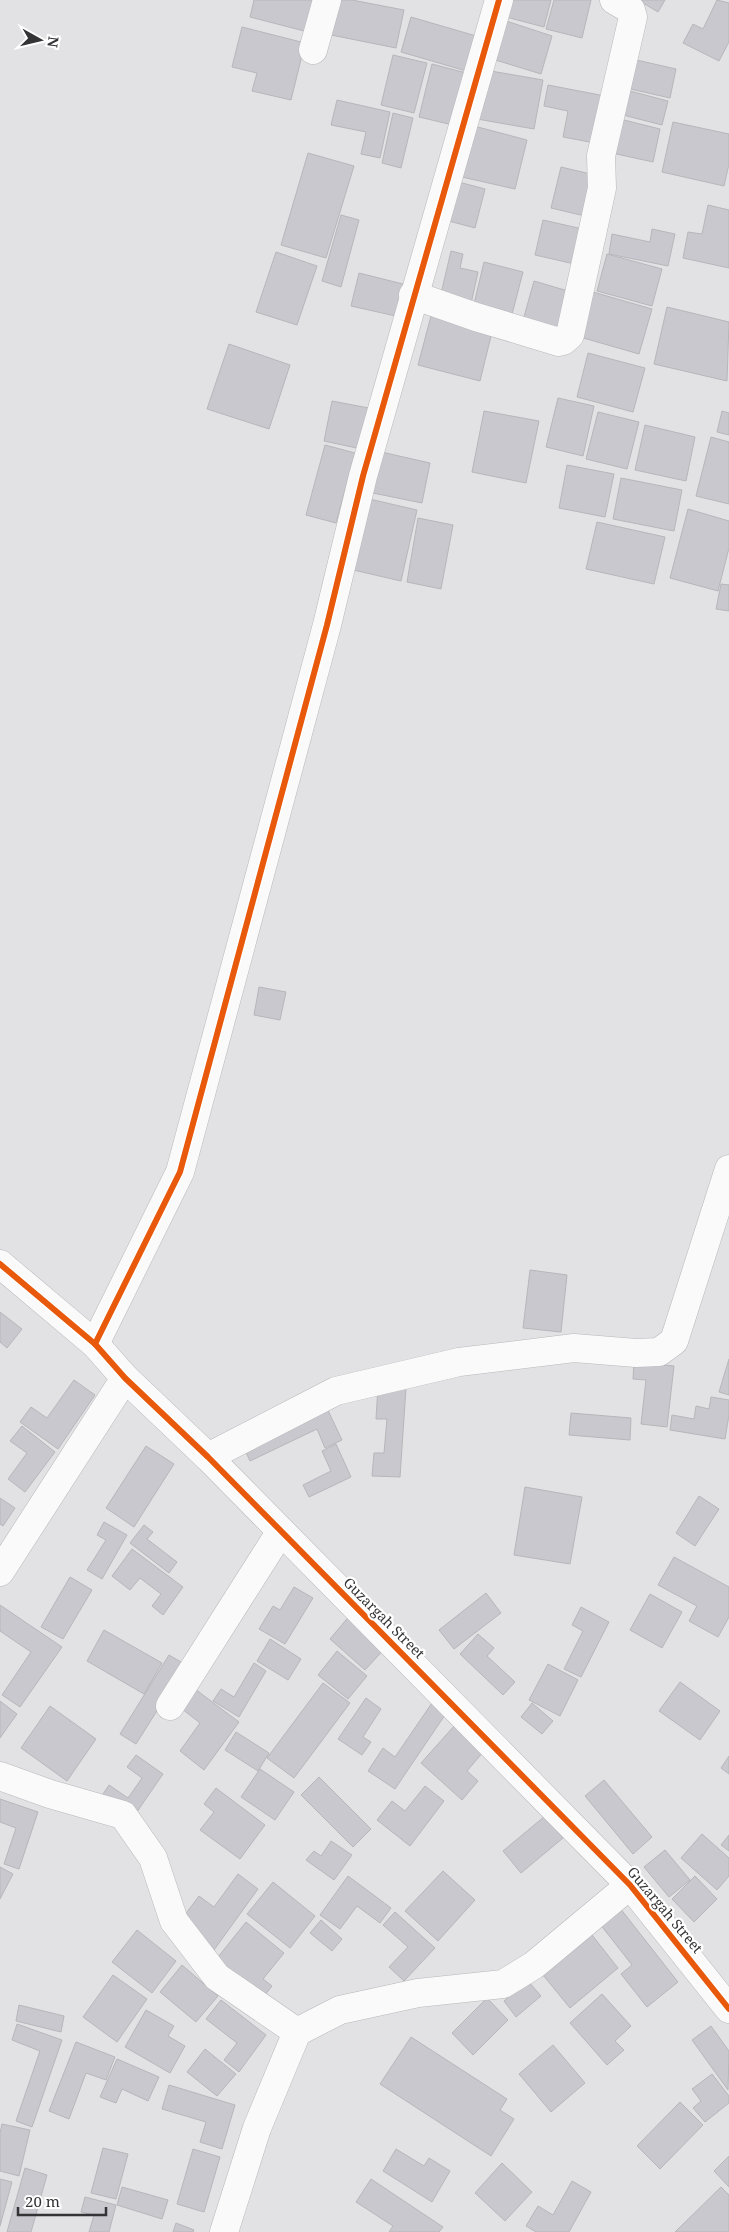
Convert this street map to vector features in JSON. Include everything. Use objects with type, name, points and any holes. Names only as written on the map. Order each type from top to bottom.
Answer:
[{"type":"street","points":[[313,50],[327,0]]},
{"type":"street","points":[[95,1344],[180,1172],[327,626],[363,476],[498,0]]},
{"type":"street","points":[[413,295],[476,317],[559,342],[570,335],[602,188],[601,156],[633,17],[632,10],[614,0]]},
{"type":"street","points":[[208,1457],[336,1391],[459,1362],[574,1348],[636,1353],[659,1352],[674,1341],[729,1169]]},
{"type":"street","name":"Guzargah Street","points":[[0,1264],[95,1344],[125,1378],[208,1457],[630,1885],[729,2009]]},
{"type":"street","points":[[0,1572],[125,1378]]},
{"type":"street","points":[[170,1706],[281,1532]]},
{"type":"street","points":[[0,1776],[50,1794],[123,1815],[153,1858],[174,1922],[217,1977],[298,2032]]},
{"type":"street","points":[[224,2232],[257,2128],[298,2032],[340,2010],[418,1993],[503,1984],[534,1966],[630,1885]]},
{"type":"building","points":[[254,0],[316,0],[308,32],[250,17]]},
{"type":"building","points":[[338,0],[352,0],[404,10],[396,48],[331,35]]},
{"type":"building","points":[[511,0],[551,0],[544,27],[506,17]]},
{"type":"building","points":[[554,0],[591,0],[582,38],[546,29]]},
{"type":"building","points":[[638,0],[665,0],[658,12]]},
{"type":"building","points":[[717,0],[729,3],[729,42],[719,61],[683,43],[693,24],[703,29]]},
{"type":"building","points":[[411,17],[483,38],[473,73],[401,52]]},
{"type":"building","points":[[500,19],[552,36],[541,74],[489,58]]},
{"type":"building","points":[[242,27],[305,43],[291,100],[252,91],[257,73],[232,67]]},
{"type":"building","points":[[393,55],[427,63],[414,113],[381,105]]},
{"type":"building","points":[[632,59],[676,69],[670,98],[626,88]]},
{"type":"building","points":[[432,64],[470,74],[457,126],[419,117]]},
{"type":"building","points":[[485,70],[543,80],[534,129],[477,119]]},
{"type":"building","points":[[548,85],[605,96],[595,143],[563,137],[568,111],[544,106]]},
{"type":"building","points":[[626,90],[668,101],[662,125],[619,114]]},
{"type":"building","points":[[337,100],[390,112],[380,158],[361,154],[366,132],[331,125]]},
{"type":"building","points":[[393,113],[413,118],[401,168],[382,163]]},
{"type":"building","points":[[620,119],[660,129],[653,162],[612,153]]},
{"type":"building","points":[[673,122],[729,134],[729,164],[724,186],[662,172]]},
{"type":"building","points":[[474,126],[527,140],[515,189],[462,177]]},
{"type":"building","points":[[308,153],[354,166],[326,258],[281,245]]},
{"type":"building","points":[[561,167],[599,176],[589,217],[551,208]]},
{"type":"building","points":[[455,181],[485,189],[475,228],[445,220]]},
{"type":"building","points":[[708,205],[729,210],[729,268],[683,258],[688,232],[702,234]]},
{"type":"building","points":[[341,215],[359,220],[341,287],[322,281]]},
{"type":"building","points":[[543,220],[587,230],[579,265],[535,255]]},
{"type":"building","points":[[652,229],[675,234],[668,266],[609,254],[612,234],[650,242]]},
{"type":"building","points":[[451,251],[463,254],[460,268],[478,272],[471,304],[440,298]]},
{"type":"building","points":[[276,252],[317,266],[297,325],[256,312]]},
{"type":"building","points":[[607,254],[662,269],[652,306],[597,291]]},
{"type":"building","points":[[484,262],[523,272],[510,322],[472,312]]},
{"type":"building","points":[[359,273],[407,285],[400,317],[351,306]]},
{"type":"building","points":[[534,281],[575,293],[564,335],[522,324]]},
{"type":"building","points":[[593,292],[652,309],[639,354],[580,337]]},
{"type":"building","points":[[667,307],[729,322],[727,381],[654,364]]},
{"type":"building","points":[[431,316],[492,332],[480,381],[418,365]]},
{"type":"building","points":[[229,344],[290,365],[269,429],[207,409]]},
{"type":"building","points":[[588,353],[645,368],[633,412],[577,397]]},
{"type":"building","points":[[558,398],[594,406],[583,456],[546,447]]},
{"type":"building","points":[[332,401],[374,409],[366,450],[324,441]]},
{"type":"building","points":[[484,411],[539,421],[526,483],[472,472]]},
{"type":"building","points":[[722,411],[729,413],[729,435],[717,432]]},
{"type":"building","points":[[598,412],[639,422],[627,469],[586,459]]},
{"type":"building","points":[[645,425],[695,437],[686,481],[635,470]]},
{"type":"building","points":[[711,437],[729,442],[729,504],[696,496]]},
{"type":"building","points":[[325,445],[355,453],[336,523],[306,515]]},
{"type":"building","points":[[377,451],[430,463],[422,503],[368,492]]},
{"type":"building","points":[[567,465],[614,474],[605,517],[559,508]]},
{"type":"building","points":[[621,478],[682,490],[674,531],[613,519]]},
{"type":"building","points":[[365,498],[417,510],[401,581],[349,569]]},
{"type":"building","points":[[688,509],[729,521],[729,548],[718,591],[670,578]]},
{"type":"building","points":[[418,518],[453,525],[441,589],[407,582]]},
{"type":"building","points":[[597,522],[665,537],[654,584],[586,569]]},
{"type":"building","points":[[721,584],[729,585],[729,611],[716,609]]},
{"type":"building","points":[[259,987],[286,992],[280,1020],[254,1015]]},
{"type":"building","points":[[530,1270],[567,1275],[561,1332],[523,1328]]},
{"type":"building","points":[[0,1312],[22,1329],[7,1348],[0,1342]]},
{"type":"building","points":[[729,1359],[729,1395],[719,1392]]},
{"type":"building","points":[[634,1362],[674,1366],[667,1427],[641,1424],[646,1380],[633,1379]]},
{"type":"building","points":[[74,1380],[95,1395],[58,1449],[20,1422],[31,1407],[47,1418]]},
{"type":"building","points":[[378,1386],[406,1388],[400,1477],[372,1476],[374,1453],[384,1453],[387,1419],[376,1419]]},
{"type":"building","points":[[711,1397],[729,1400],[729,1415],[725,1439],[670,1430],[672,1415],[694,1419],[696,1406],[709,1409]]},
{"type":"building","points":[[325,1404],[342,1440],[325,1448],[317,1429],[250,1461],[242,1444]]},
{"type":"building","points":[[571,1413],[631,1418],[630,1440],[569,1435]]},
{"type":"building","points":[[22,1426],[55,1452],[25,1492],[8,1479],[27,1453],[10,1441]]},
{"type":"building","points":[[336,1444],[351,1477],[309,1497],[303,1485],[331,1471],[322,1451]]},
{"type":"building","points":[[146,1446],[174,1464],[134,1527],[106,1508]]},
{"type":"building","points":[[525,1487],[582,1497],[570,1564],[514,1555]]},
{"type":"building","points":[[699,1496],[719,1509],[695,1546],[676,1533]]},
{"type":"building","points":[[0,1498],[15,1508],[3,1526],[0,1524]]},
{"type":"building","points":[[104,1522],[127,1535],[102,1579],[87,1570],[106,1540],[97,1535]]},
{"type":"building","points":[[144,1525],[153,1532],[147,1539],[177,1562],[169,1573],[130,1543]]},
{"type":"building","points":[[132,1549],[183,1587],[163,1615],[152,1606],[161,1594],[140,1578],[130,1590],[112,1576]]},
{"type":"building","points":[[674,1557],[729,1587],[729,1617],[718,1637],[689,1621],[697,1606],[658,1585]]},
{"type":"building","points":[[70,1577],[92,1590],[63,1639],[41,1627]]},
{"type":"building","points":[[294,1587],[313,1598],[285,1644],[259,1629],[273,1606],[280,1610]]},
{"type":"building","points":[[486,1593],[501,1613],[454,1649],[439,1630]]},
{"type":"building","points":[[650,1594],[682,1612],[662,1648],[630,1630]]},
{"type":"building","points":[[0,1605],[62,1647],[20,1707],[2,1695],[31,1652],[0,1631]]},
{"type":"building","points":[[581,1607],[609,1622],[581,1677],[564,1669],[583,1631],[572,1625]]},
{"type":"building","points":[[351,1614],[387,1646],[365,1670],[330,1639]]},
{"type":"building","points":[[104,1630],[162,1663],[144,1694],[87,1661]]},
{"type":"building","points":[[478,1634],[494,1648],[487,1656],[515,1682],[503,1695],[460,1654]]},
{"type":"building","points":[[270,1639],[301,1659],[288,1680],[257,1661]]},
{"type":"building","points":[[337,1651],[367,1676],[348,1699],[318,1675]]},
{"type":"building","points":[[169,1655],[186,1665],[136,1744],[120,1734]]},
{"type":"building","points":[[254,1663],[266,1671],[239,1717],[213,1701],[221,1689],[234,1697]]},
{"type":"building","points":[[548,1664],[578,1680],[560,1716],[529,1700]]},
{"type":"building","points":[[680,1682],[720,1711],[700,1740],[659,1711]]},
{"type":"building","points":[[323,1683],[350,1703],[294,1778],[267,1758]]},
{"type":"building","points":[[191,1686],[239,1722],[204,1770],[180,1751],[200,1723],[177,1705]]},
{"type":"building","points":[[366,1698],[381,1709],[363,1737],[371,1742],[362,1755],[338,1739]]},
{"type":"building","points":[[0,1701],[17,1714],[0,1738]]},
{"type":"building","points":[[432,1703],[447,1712],[395,1789],[368,1771],[383,1748],[395,1757]]},
{"type":"building","points":[[532,1703],[553,1721],[542,1734],[521,1717]]},
{"type":"building","points":[[50,1706],[96,1739],[67,1781],[21,1748]]},
{"type":"building","points":[[455,1725],[484,1751],[467,1771],[478,1781],[462,1800],[421,1763]]},
{"type":"building","points":[[236,1732],[269,1753],[258,1771],[225,1750]]},
{"type":"building","points":[[136,1755],[163,1774],[132,1819],[101,1797],[109,1785],[128,1798],[142,1778],[127,1767]]},
{"type":"building","points":[[729,1756],[729,1774],[721,1768]]},
{"type":"building","points":[[260,1769],[294,1792],[275,1820],[241,1797]]},
{"type":"building","points":[[319,1777],[371,1829],[353,1847],[301,1795]]},
{"type":"building","points":[[604,1780],[652,1837],[633,1854],[585,1796]]},
{"type":"building","points":[[425,1786],[444,1801],[410,1846],[377,1820],[392,1801],[405,1811]]},
{"type":"building","points":[[216,1788],[265,1825],[240,1859],[200,1830],[214,1812],[204,1804]]},
{"type":"building","points":[[0,1799],[38,1812],[19,1869],[4,1864],[16,1828],[0,1822]]},
{"type":"building","points":[[545,1816],[563,1838],[521,1873],[503,1851]]},
{"type":"building","points":[[702,1834],[729,1858],[729,1876],[717,1890],[681,1858]]},
{"type":"building","points":[[729,1835],[729,1851],[721,1845]]},
{"type":"building","points":[[331,1841],[352,1855],[334,1880],[306,1860],[314,1851],[321,1856]]},
{"type":"building","points":[[665,1850],[690,1880],[669,1897],[644,1867]]},
{"type":"building","points":[[0,1867],[13,1874],[0,1899]]},
{"type":"building","points":[[443,1871],[475,1900],[438,1941],[405,1911]]},
{"type":"building","points":[[238,1874],[258,1889],[214,1950],[178,1924],[199,1896],[214,1907]]},
{"type":"building","points":[[348,1876],[391,1908],[380,1923],[357,1906],[340,1929],[320,1915]]},
{"type":"building","points":[[695,1876],[717,1899],[694,1922],[672,1899]]},
{"type":"building","points":[[273,1882],[315,1916],[290,1948],[247,1914]]},
{"type":"building","points":[[616,1903],[678,1982],[647,2007],[621,1974],[632,1965],[596,1919]]},
{"type":"building","points":[[395,1912],[435,1948],[404,1981],[389,1967],[408,1947],[383,1925]]},
{"type":"building","points":[[321,1920],[342,1939],[332,1951],[310,1933]]},
{"type":"building","points":[[246,1922],[284,1953],[263,1979],[272,1986],[261,2000],[214,1962]]},
{"type":"building","points":[[137,1930],[176,1961],[152,1993],[112,1962]]},
{"type":"building","points":[[592,1935],[618,1968],[570,2008],[543,1975]]},
{"type":"building","points":[[182,1965],[218,1996],[196,2022],[160,1992]]},
{"type":"building","points":[[113,1975],[147,1999],[117,2042],[83,2017]]},
{"type":"building","points":[[528,1981],[541,1996],[516,2017],[504,2001]]},
{"type":"building","points":[[602,1994],[631,2026],[615,2041],[624,2050],[607,2065],[570,2023]]},
{"type":"building","points":[[487,1998],[508,2020],[473,2055],[452,2033]]},
{"type":"building","points":[[221,2000],[266,2035],[239,2072],[224,2060],[237,2043],[206,2019]]},
{"type":"building","points":[[19,2005],[64,2016],[61,2032],[16,2021]]},
{"type":"building","points":[[146,2010],[174,2026],[168,2036],[185,2046],[170,2073],[125,2047]]},
{"type":"building","points":[[17,2024],[62,2040],[32,2127],[16,2121],[40,2051],[12,2040]]},
{"type":"building","points":[[711,2026],[729,2051],[728,2090],[692,2040]]},
{"type":"building","points":[[411,2037],[507,2099],[500,2110],[514,2119],[491,2156],[380,2084]]},
{"type":"building","points":[[76,2042],[115,2057],[106,2080],[86,2073],[69,2119],[49,2111]]},
{"type":"building","points":[[553,2045],[585,2083],[551,2112],[519,2074]]},
{"type":"building","points":[[205,2049],[236,2074],[217,2096],[187,2072]]},
{"type":"building","points":[[117,2059],[159,2077],[148,2101],[122,2089],[116,2103],[100,2097]]},
{"type":"building","points":[[712,2074],[729,2096],[729,2103],[705,2122],[693,2108],[701,2101],[692,2089]]},
{"type":"building","points":[[169,2085],[235,2105],[222,2149],[200,2142],[206,2122],[162,2109]]},
{"type":"building","points":[[680,2102],[703,2125],[660,2169],[637,2146]]},
{"type":"building","points":[[2,2124],[30,2130],[19,2176],[0,2171],[0,2133]]},
{"type":"building","points":[[103,2148],[128,2154],[116,2199],[91,2193]]},
{"type":"building","points":[[193,2149],[220,2157],[204,2212],[177,2204]]},
{"type":"building","points":[[396,2149],[424,2166],[429,2158],[450,2171],[432,2202],[383,2171]]},
{"type":"building","points":[[729,2156],[729,2187],[714,2171]]},
{"type":"building","points":[[502,2163],[532,2192],[505,2221],[475,2193]]},
{"type":"building","points":[[25,2168],[47,2175],[31,2232],[7,2232]]},
{"type":"building","points":[[0,2179],[12,2182],[0,2226]]},
{"type":"building","points":[[371,2179],[443,2227],[439,2232],[389,2232],[393,2226],[356,2202]]},
{"type":"building","points":[[572,2181],[591,2192],[569,2232],[536,2232],[526,2226],[538,2206],[553,2215]]},
{"type":"building","points":[[122,2187],[168,2200],[162,2219],[117,2205]]},
{"type":"building","points":[[721,2187],[729,2195],[729,2232],[675,2232]]},
{"type":"building","points":[[85,2197],[116,2205],[109,2232],[89,2232],[94,2215],[81,2212]]},
{"type":"building","points":[[176,2223],[194,2230],[193,2232],[173,2232]]},
{"type":"cycle path","points":[[95,1344],[180,1172],[327,625],[363,476],[499,0]]},
{"type":"cycle path","points":[[0,1264],[95,1344],[125,1378],[208,1457],[630,1885],[729,2009]]}]
